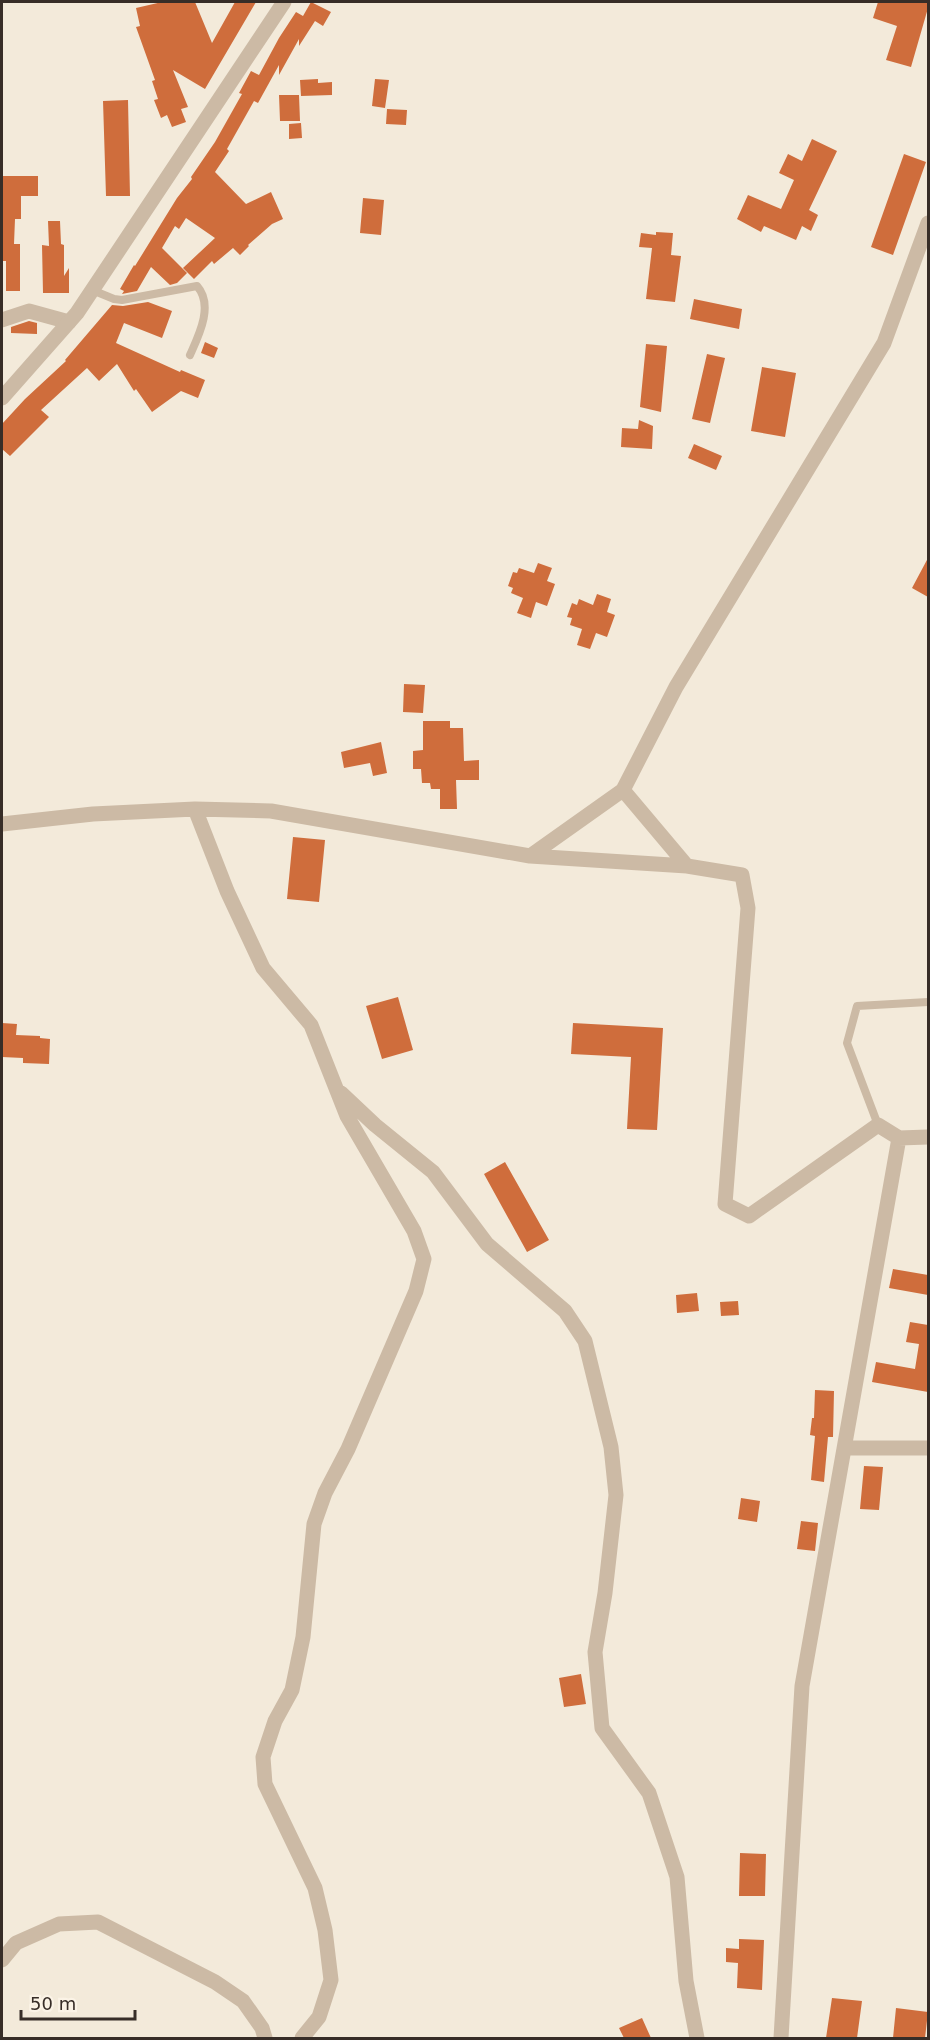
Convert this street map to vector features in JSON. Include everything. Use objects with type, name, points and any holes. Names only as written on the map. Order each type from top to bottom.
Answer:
[{"type":"street","points":[[2,398],[69,322],[92,290],[284,2]]},
{"type":"street","points":[[530,856],[623,790],[676,687],[885,343],[928,223]]},
{"type":"street","points":[[2,320],[29,311],[69,322]]},
{"type":"street","points":[[623,790],[687,866]]},
{"type":"street","points":[[195,809],[227,891],[263,968],[311,1025],[347,1116],[414,1231],[424,1259],[416,1292],[348,1449],[324,1493],[314,1524],[303,1636],[292,1690],[275,1721],[263,1757],[265,1784],[315,1888],[325,1930],[331,1980],[319,2017],[302,2038]]},
{"type":"street","points":[[2,824],[93,814],[195,809],[271,811],[530,856],[687,866],[742,876],[748,908],[725,1204],[749,1216],[878,1125],[899,1138],[928,1137]]},
{"type":"street","points":[[336,1089],[375,1125],[433,1172],[487,1244],[565,1311],[585,1341],[611,1447],[616,1495],[605,1593],[595,1652],[602,1728],[649,1793],[677,1877],[686,1981],[697,2038]]},
{"type":"street","points":[[781,2038],[802,1686],[899,1138]]},
{"type":"street","points":[[844,1448],[928,1448]]},
{"type":"street","points":[[2,1960],[16,1943],[59,1924],[98,1922],[215,1982],[243,2001],[262,2028],[265,2038]]},
{"type":"lane","points":[[92,290],[122,300],[197,286],[201,291],[205,318],[190,355]]},
{"type":"lane","points":[[878,1125],[847,1043],[857,1006],[928,1002]]},
{"type":"building","points":[[162,2],[195,2],[212,43],[235,2],[256,2],[205,89],[173,70],[188,107],[181,109],[186,122],[172,127],[167,115],[161,118],[154,100],[158,99],[152,81],[155,80],[136,27],[140,26],[136,8]]},
{"type":"building","points":[[311,2],[331,12],[323,26],[315,21],[299,46],[299,39],[279,75],[279,65],[258,103],[254,101],[227,149],[229,151],[215,172],[246,204],[271,192],[283,219],[272,224],[240,255],[233,248],[214,264],[212,261],[194,279],[183,268],[215,238],[186,218],[179,229],[175,226],[162,248],[187,273],[177,283],[170,285],[151,267],[137,291],[122,294],[124,291],[120,289],[134,265],[215,142],[242,94],[239,93],[251,71],[259,75],[296,12],[303,16]]},
{"type":"building","points":[[878,2],[928,2],[911,67],[886,60],[897,26],[873,18]]},
{"type":"building","points":[[318,79],[318,83],[332,82],[332,95],[301,96],[300,80]]},
{"type":"building","points":[[375,79],[389,80],[385,108],[372,106]]},
{"type":"building","points":[[279,95],[299,95],[300,121],[280,121]]},
{"type":"building","points":[[128,100],[130,196],[106,196],[103,101]]},
{"type":"building","points":[[387,109],[407,110],[406,125],[386,124]]},
{"type":"building","points":[[301,123],[302,138],[289,139],[289,124]]},
{"type":"building","points":[[812,139],[837,151],[809,210],[818,215],[811,231],[802,226],[796,240],[764,226],[761,232],[737,219],[748,195],[781,209],[794,180],[779,173],[788,154],[802,161]]},
{"type":"building","points":[[904,154],[926,162],[893,255],[871,247]]},
{"type":"building","points":[[2,176],[38,176],[38,196],[21,196],[21,219],[15,219],[14,244],[20,244],[20,291],[6,291],[6,261],[2,261]]},
{"type":"building","points":[[363,198],[384,200],[381,235],[360,233]]},
{"type":"building","points":[[48,221],[60,221],[61,244],[64,245],[64,276],[69,268],[69,293],[43,293],[42,245],[49,246]]},
{"type":"building","points":[[656,232],[673,233],[671,255],[681,256],[675,302],[646,299],[652,248],[639,247],[641,233],[656,235]]},
{"type":"building","points":[[694,299],[742,309],[739,329],[690,319]]},
{"type":"building","points":[[148,302],[172,311],[162,338],[124,323],[116,343],[180,372],[181,370],[205,380],[198,398],[181,391],[152,412],[136,389],[134,391],[117,364],[99,381],[87,368],[41,410],[49,417],[10,456],[2,449],[2,424],[66,361],[112,305],[123,306]]},
{"type":"building","points":[[29,321],[37,323],[37,334],[11,333],[11,327]]},
{"type":"building","points":[[205,342],[218,348],[214,358],[201,353]]},
{"type":"building","points":[[646,344],[667,346],[661,412],[640,407]]},
{"type":"building","points":[[707,354],[725,358],[710,423],[692,419]]},
{"type":"building","points":[[762,367],[796,373],[785,437],[751,431]]},
{"type":"building","points":[[639,420],[653,426],[652,449],[621,447],[622,428],[638,429]]},
{"type":"building","points":[[694,444],[722,456],[716,470],[688,458]]},
{"type":"building","points":[[928,558],[928,597],[912,588]]},
{"type":"building","points":[[538,563],[552,568],[547,581],[555,584],[547,606],[536,602],[531,618],[517,613],[523,598],[511,593],[513,588],[508,586],[513,572],[517,573],[519,568],[534,573]]},
{"type":"building","points":[[597,594],[611,599],[607,612],[615,615],[607,637],[596,633],[590,649],[577,645],[582,629],[570,625],[572,618],[567,617],[572,603],[577,605],[579,599],[593,605]]},
{"type":"building","points":[[404,684],[425,685],[423,713],[403,712]]},
{"type":"building","points":[[423,721],[450,721],[450,728],[463,728],[464,761],[479,760],[479,780],[456,780],[457,809],[440,809],[440,789],[431,789],[430,783],[422,783],[421,769],[413,769],[413,751],[423,750]]},
{"type":"building","points":[[381,742],[387,773],[373,776],[370,763],[344,768],[341,752]]},
{"type":"building","points":[[293,837],[325,840],[319,902],[287,899]]},
{"type":"building","points":[[398,997],[413,1050],[382,1059],[366,1006]]},
{"type":"building","points":[[2,1023],[17,1024],[16,1035],[40,1036],[40,1038],[50,1039],[49,1064],[23,1063],[23,1058],[2,1057]]},
{"type":"building","points":[[573,1023],[663,1028],[657,1130],[627,1129],[631,1057],[571,1054]]},
{"type":"building","points":[[505,1162],[549,1240],[527,1252],[484,1174]]},
{"type":"building","points":[[893,1269],[928,1275],[928,1295],[889,1288]]},
{"type":"building","points":[[697,1293],[699,1311],[677,1313],[676,1295]]},
{"type":"building","points":[[738,1301],[739,1315],[721,1316],[720,1302]]},
{"type":"building","points":[[910,1322],[928,1325],[928,1392],[872,1382],[876,1362],[915,1369],[919,1344],[906,1342]]},
{"type":"building","points":[[815,1390],[834,1391],[833,1437],[828,1437],[824,1482],[811,1480],[815,1436],[810,1435],[812,1418],[814,1418]]},
{"type":"building","points":[[864,1466],[883,1467],[879,1510],[860,1509]]},
{"type":"building","points":[[741,1498],[760,1501],[757,1522],[738,1519]]},
{"type":"building","points":[[801,1521],[818,1523],[815,1551],[797,1549]]},
{"type":"building","points":[[581,1674],[586,1704],[564,1707],[559,1678]]},
{"type":"building","points":[[740,1853],[766,1854],[765,1896],[739,1896]]},
{"type":"building","points":[[739,1939],[764,1940],[762,1990],[737,1988],[738,1963],[726,1962],[726,1948],[739,1949]]},
{"type":"building","points":[[832,1998],[862,2001],[857,2038],[826,2038]]},
{"type":"building","points":[[896,2008],[928,2012],[925,2038],[893,2038]]},
{"type":"building","points":[[642,2018],[651,2038],[624,2038],[619,2028]]}]
